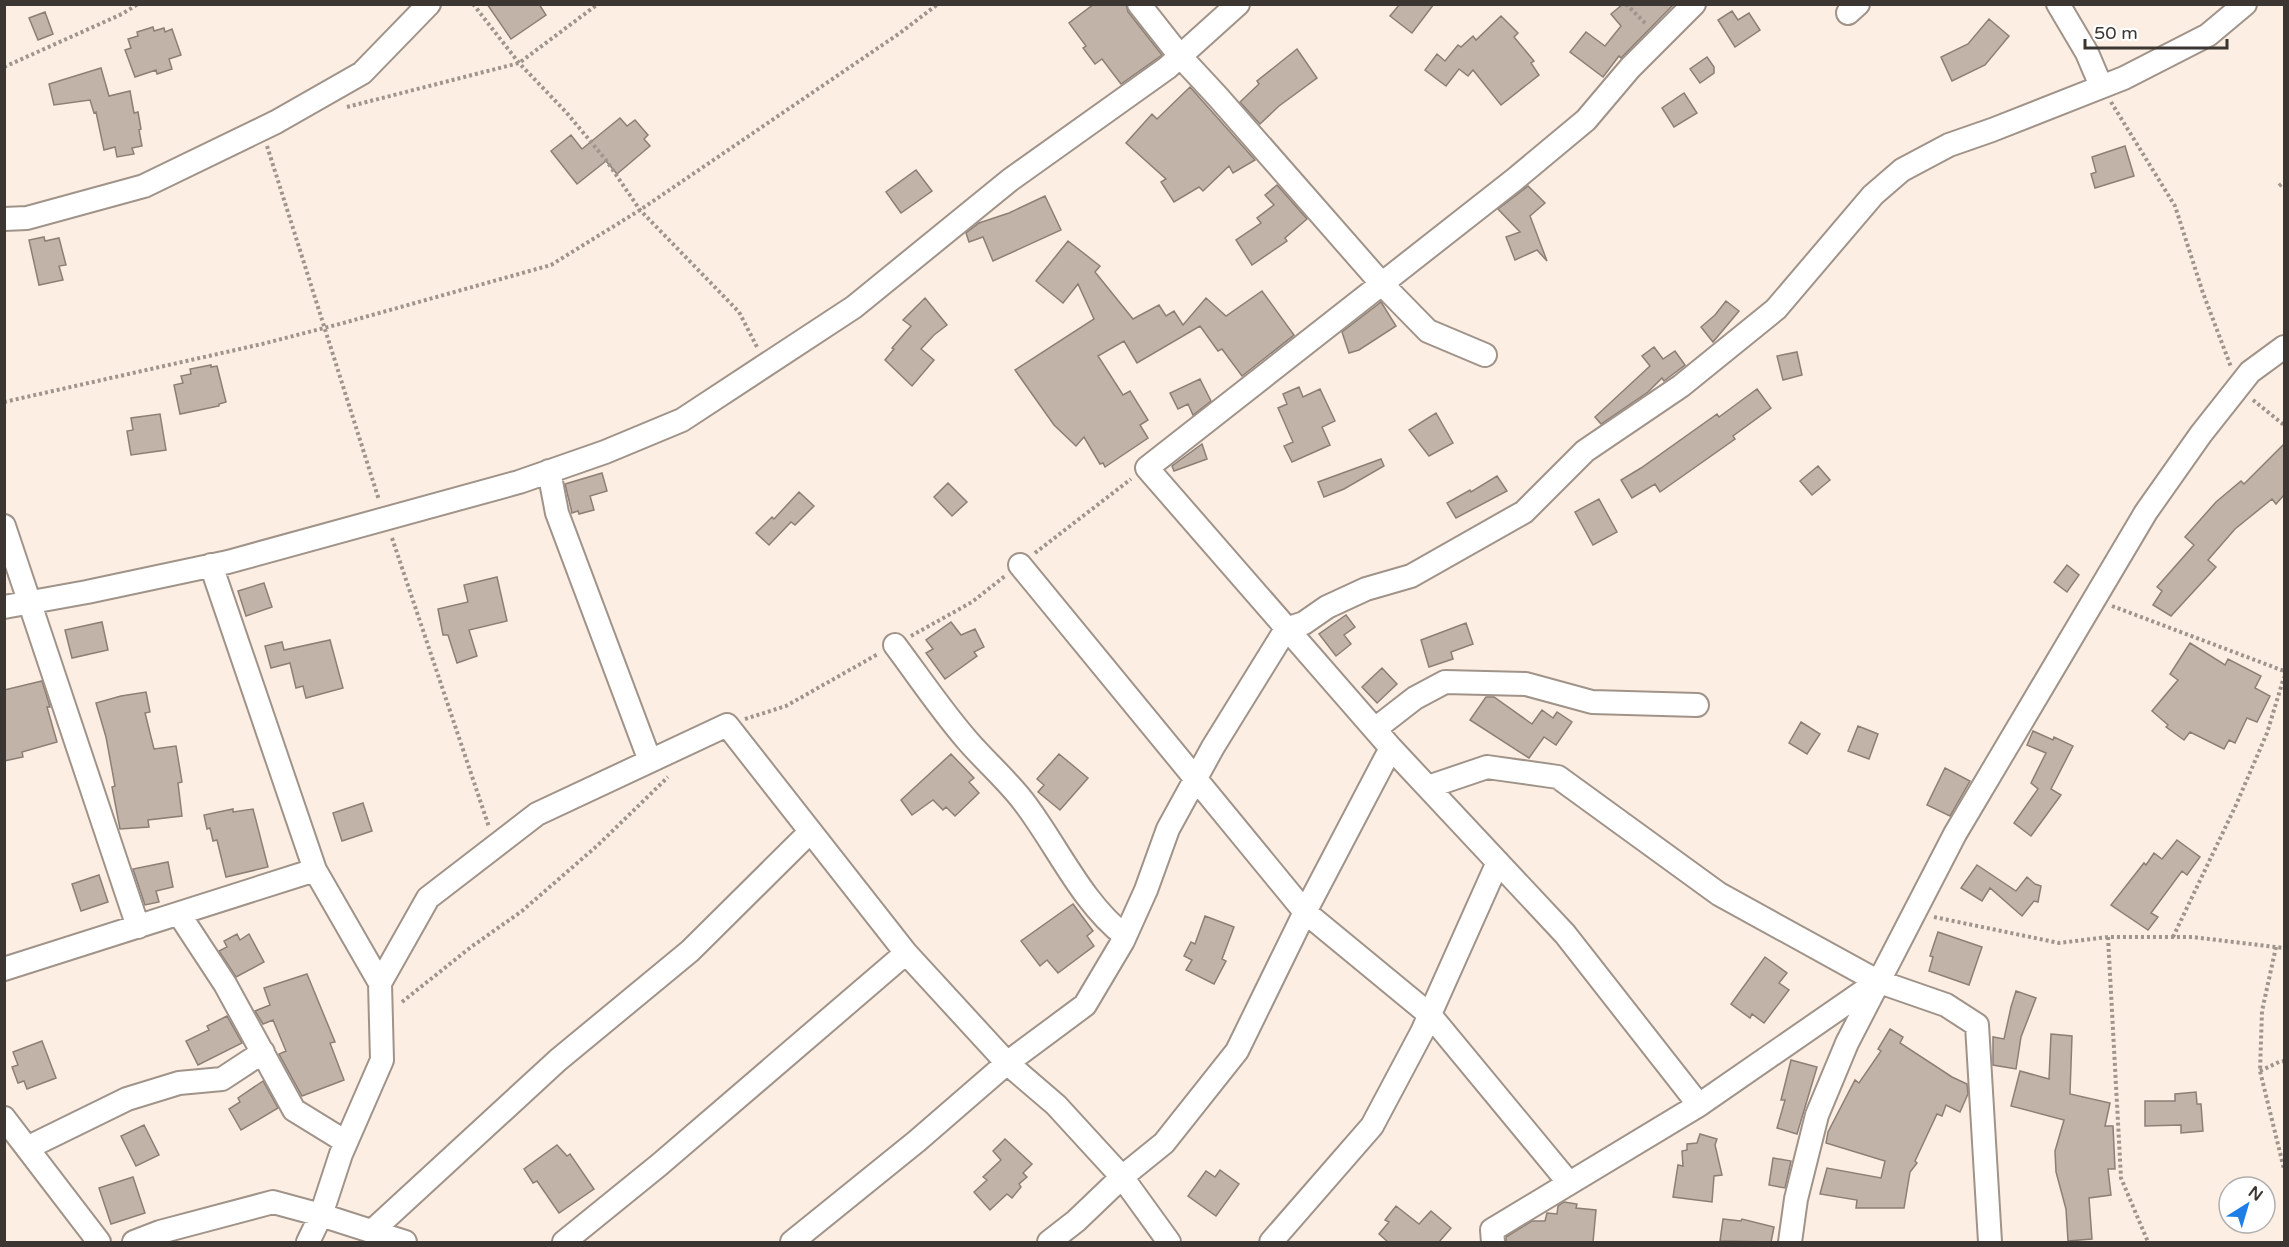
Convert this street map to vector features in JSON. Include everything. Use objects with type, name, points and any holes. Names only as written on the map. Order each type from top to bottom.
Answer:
[{"type":"street","points":[[4,219],[27,218],[144,186],[262,129],[362,73],[429,4]]},
{"type":"street","points":[[1140,4],[1180,56],[1381,283],[1428,331],[1485,356]]},
{"type":"street","points":[[4,607],[87,592],[211,565],[385,519],[519,482],[605,452],[682,420],[854,307],[1010,180],[1167,68],[1238,4]]},
{"type":"street","points":[[1694,4],[1630,68],[1586,120],[1514,180],[1146,468],[1391,748],[1565,934],[1699,1105]]},
{"type":"street","points":[[2058,4],[2087,53],[2101,86]]},
{"type":"street","points":[[792,1242],[918,1141],[1007,1064],[1084,1005],[1125,936],[1146,890],[1168,829],[1196,778],[1286,629],[1366,589],[1411,576],[1524,512],[1586,451],[1681,386],[1776,309],[1873,195],[1902,170],[1950,144],[1992,130],[2124,78],[2208,35],[2245,4]]},
{"type":"street","points":[[1790,1242],[1796,1199],[1817,1115],[1847,1043],[1913,913],[2001,753],[2146,512],[2201,434],[2250,372],[2284,347]]},
{"type":"street","points":[[549,471],[557,513],[650,761]]},
{"type":"street","points":[[4,526],[138,927]]},
{"type":"street","points":[[211,565],[315,870],[380,983],[382,1060],[346,1142],[321,1215],[308,1242]]},
{"type":"street","points":[[1020,565],[1305,912],[1430,1015],[1569,1183]]},
{"type":"street","points":[[895,645],[966,740],[1022,799],[1077,882],[1108,923],[1125,936]]},
{"type":"street","points":[[1375,729],[1415,698],[1445,682],[1526,684],[1592,702],[1697,705]]},
{"type":"street","points":[[380,983],[428,898],[537,814],[727,725],[906,953],[1007,1064],[1056,1105],[1122,1177],[1168,1242]]},
{"type":"street","points":[[1049,1242],[1164,1143],[1237,1051],[1305,912],[1391,748]]},
{"type":"street","points":[[1428,787],[1487,767],[1558,777],[1719,894],[1877,981],[1946,1005],[1977,1025],[1990,1242]]},
{"type":"street","points":[[371,1232],[558,1060],[690,951],[810,832]]},
{"type":"street","points":[[1271,1242],[1372,1126],[1430,1015],[1498,862]]},
{"type":"street","points":[[4,969],[315,870]]},
{"type":"street","points":[[179,914],[225,984],[294,1110],[346,1142]]},
{"type":"street","points":[[564,1242],[659,1165],[906,953]]},
{"type":"street","points":[[1493,1242],[1492,1230],[1699,1105],[1877,981]]},
{"type":"street","points":[[27,1148],[127,1099],[179,1083],[222,1079],[263,1052]]},
{"type":"street","points":[[4,1118],[99,1242]]},
{"type":"street","points":[[134,1242],[160,1232],[273,1202],[405,1242]]},
{"type":"path","points":[[4,67],[122,14],[138,4]]},
{"type":"path","points":[[473,4],[519,63],[566,112],[592,144],[640,210],[739,312],[765,364]]},
{"type":"path","points":[[340,109],[519,63],[598,4]]},
{"type":"path","points":[[4,402],[324,328],[551,265],[640,210],[939,4]]},
{"type":"path","points":[[1626,4],[1660,38]]},
{"type":"path","points":[[2101,86],[2175,206],[2203,293],[2238,387],[2284,425]]},
{"type":"path","points":[[262,129],[385,519],[496,846]]},
{"type":"path","points":[[2279,186],[2284,182]]},
{"type":"path","points":[[727,725],[786,706],[972,602],[1146,468]]},
{"type":"path","points":[[2095,599],[2284,671]]},
{"type":"path","points":[[2173,937],[2263,743],[2284,677]]},
{"type":"path","points":[[398,1009],[403,999],[522,911],[598,845],[672,773]]},
{"type":"path","points":[[1913,913],[2060,943],[2108,937],[2192,937],[2284,948]]},
{"type":"path","points":[[2108,937],[2121,1178],[2148,1242]]},
{"type":"path","points":[[2276,947],[2262,1011],[2260,1071],[2284,1169]]},
{"type":"path","points":[[2260,1071],[2284,1061]]},
{"type":"building","points":[[487,4],[539,4],[546,15],[511,39]]},
{"type":"building","points":[[1094,4],[1126,4],[1128,12],[1162,55],[1121,84],[1102,59],[1095,64],[1083,48],[1086,46],[1069,23]]},
{"type":"building","points":[[1400,4],[1434,4],[1412,33],[1390,16]]},
{"type":"building","points":[[1623,4],[1674,4],[1621,58],[1619,56],[1603,77],[1570,52],[1586,32],[1605,46],[1621,26],[1611,14]]},
{"type":"building","points":[[1732,11],[1738,20],[1749,13],[1760,30],[1735,47],[1718,20]]},
{"type":"building","points":[[45,12],[53,34],[38,40],[29,18]]},
{"type":"building","points":[[1501,16],[1518,33],[1514,37],[1534,61],[1531,63],[1539,75],[1501,105],[1473,70],[1468,76],[1459,69],[1446,86],[1425,70],[1437,54],[1445,61],[1458,45],[1461,47],[1473,36],[1476,40]]},
{"type":"building","points":[[1989,19],[2009,36],[1985,65],[1952,81],[1941,57],[1968,44]]},
{"type":"building","points":[[153,27],[154,31],[164,28],[165,32],[172,29],[181,55],[169,59],[172,69],[157,74],[156,70],[135,77],[125,50],[131,48],[128,39],[138,36],[137,32]]},
{"type":"building","points":[[1297,49],[1317,78],[1279,106],[1260,124],[1240,102],[1259,84],[1257,81]]},
{"type":"building","points":[[1707,57],[1714,67],[1714,73],[1700,83],[1690,69]]},
{"type":"building","points":[[101,68],[109,96],[130,91],[134,113],[138,112],[141,129],[139,130],[142,146],[132,148],[134,154],[117,157],[115,147],[104,150],[96,112],[94,113],[90,100],[54,105],[49,84]]},
{"type":"building","points":[[1190,87],[1255,160],[1233,173],[1229,166],[1203,191],[1199,187],[1174,202],[1161,182],[1166,179],[1126,143],[1152,114],[1157,119]]},
{"type":"building","points":[[1684,93],[1697,113],[1674,127],[1662,108]]},
{"type":"building","points":[[620,118],[627,126],[635,120],[648,135],[644,139],[650,146],[617,174],[606,161],[577,184],[551,151],[571,135],[582,149]]},
{"type":"building","points":[[2125,146],[2134,176],[2095,188],[2091,174],[2096,172],[2092,157]]},
{"type":"building","points":[[916,170],[932,191],[901,213],[886,192]]},
{"type":"building","points":[[1277,185],[1307,219],[1285,238],[1287,241],[1252,265],[1236,240],[1261,223],[1257,218],[1274,205],[1265,195]]},
{"type":"building","points":[[1528,186],[1545,203],[1530,216],[1547,261],[1537,250],[1515,260],[1506,237],[1520,232],[1498,209]]},
{"type":"building","points":[[1045,196],[1061,230],[993,261],[983,237],[969,242],[966,233],[979,223],[1009,213]]},
{"type":"building","points":[[44,237],[45,241],[59,238],[66,265],[59,266],[63,280],[39,285],[29,240]]},
{"type":"building","points":[[1068,241],[1100,266],[1095,272],[1133,319],[1159,305],[1166,316],[1174,311],[1183,325],[1206,298],[1226,316],[1262,291],[1294,335],[1242,376],[1222,349],[1218,351],[1200,326],[1137,363],[1124,341],[1098,356],[1123,395],[1130,391],[1148,420],[1140,425],[1148,438],[1105,467],[1103,463],[1100,464],[1084,437],[1076,446],[1054,425],[1015,370],[1094,319],[1078,284],[1063,303],[1036,281]]},
{"type":"building","points":[[925,298],[947,325],[921,349],[934,360],[912,386],[885,360],[911,326],[903,320]]},
{"type":"building","points":[[1726,301],[1739,311],[1713,342],[1701,327]]},
{"type":"building","points":[[1381,302],[1396,326],[1359,350],[1349,353],[1342,332]]},
{"type":"building","points":[[1654,347],[1663,359],[1675,351],[1685,365],[1664,381],[1662,378],[1648,392],[1601,424],[1595,417],[1650,366],[1642,356]]},
{"type":"building","points":[[1797,352],[1802,375],[1783,380],[1777,356]]},
{"type":"building","points":[[211,365],[211,367],[217,366],[226,402],[219,406],[180,414],[174,385],[183,383],[181,376],[191,374],[190,369]]},
{"type":"building","points":[[1200,379],[1211,401],[1193,415],[1188,404],[1178,409],[1170,393]]},
{"type":"building","points":[[1299,387],[1303,397],[1320,389],[1335,421],[1322,427],[1330,445],[1292,462],[1284,446],[1293,442],[1278,408],[1287,404],[1283,394]]},
{"type":"building","points":[[1757,389],[1771,408],[1733,436],[1735,439],[1660,492],[1655,484],[1632,498],[1621,480],[1717,414],[1719,417]]},
{"type":"building","points":[[1436,413],[1453,443],[1429,456],[1409,430]]},
{"type":"building","points":[[160,414],[166,450],[131,455],[127,431],[133,430],[131,418]]},
{"type":"building","points":[[1202,444],[1207,459],[1174,471],[1172,466]]},
{"type":"building","points":[[2284,444],[2284,495],[2276,504],[2272,499],[2235,529],[2208,560],[2216,567],[2171,616],[2153,605],[2162,591],[2157,587],[2194,545],[2185,537],[2216,502],[2241,481],[2244,484]]},
{"type":"building","points":[[1381,459],[1384,466],[1344,489],[1324,497],[1318,482]]},
{"type":"building","points":[[1818,466],[1830,480],[1812,495],[1800,481]]},
{"type":"building","points":[[602,473],[607,491],[590,496],[594,510],[579,514],[578,511],[572,513],[565,484]]},
{"type":"building","points":[[1497,476],[1507,491],[1456,518],[1447,503]]},
{"type":"building","points":[[948,483],[967,502],[952,516],[934,497]]},
{"type":"building","points":[[799,492],[814,506],[795,525],[791,522],[769,545],[756,533],[772,517],[774,519]]},
{"type":"building","points":[[1599,499],[1617,532],[1593,545],[1575,512]]},
{"type":"building","points":[[2067,565],[2079,575],[2067,592],[2054,582]]},
{"type":"building","points":[[497,577],[507,621],[469,630],[477,656],[457,663],[448,635],[443,635],[438,609],[468,602],[464,585]]},
{"type":"building","points":[[264,583],[272,607],[246,616],[238,591]]},
{"type":"building","points":[[1346,615],[1355,627],[1344,635],[1351,644],[1336,656],[1319,634]]},
{"type":"building","points":[[102,622],[108,650],[72,658],[65,630]]},
{"type":"building","points":[[951,622],[961,635],[975,629],[984,647],[974,652],[977,656],[945,679],[926,653],[933,649],[926,640]]},
{"type":"building","points":[[1466,623],[1473,644],[1451,652],[1453,659],[1429,667],[1421,640]]},
{"type":"building","points":[[330,640],[343,688],[306,698],[303,686],[296,688],[290,663],[271,668],[265,646],[282,642],[284,650]]},
{"type":"building","points":[[2190,643],[2225,665],[2228,659],[2261,676],[2255,688],[2270,696],[2257,722],[2247,718],[2235,743],[2229,740],[2224,749],[2190,732],[2184,740],[2166,727],[2168,725],[2152,711],[2178,680],[2170,674]]},
{"type":"building","points":[[1382,668],[1397,684],[1377,703],[1362,687]]},
{"type":"building","points":[[42,681],[57,742],[22,752],[23,757],[4,761],[4,690]]},
{"type":"building","points":[[146,692],[150,712],[145,713],[154,749],[176,746],[182,782],[178,783],[182,816],[148,820],[149,827],[120,829],[106,737],[96,703]]},
{"type":"building","points":[[1486,697],[1494,697],[1532,724],[1542,710],[1553,718],[1557,712],[1572,722],[1556,745],[1544,737],[1529,758],[1470,720]]},
{"type":"building","points":[[1801,722],[1820,734],[1807,754],[1789,743]]},
{"type":"building","points":[[1858,726],[1878,734],[1869,759],[1848,751]]},
{"type":"building","points":[[2033,731],[2073,746],[2051,789],[2061,795],[2031,836],[2014,823],[2038,789],[2031,783],[2046,753],[2027,745]]},
{"type":"building","points":[[951,754],[974,778],[969,782],[979,793],[955,816],[946,807],[943,810],[933,800],[912,815],[901,800]]},
{"type":"building","points":[[1059,754],[1088,778],[1060,810],[1038,792],[1044,785],[1037,779]]},
{"type":"building","points":[[1945,768],[1970,781],[1950,816],[1927,805]]},
{"type":"building","points":[[363,803],[372,831],[342,841],[333,813]]},
{"type":"building","points":[[233,809],[233,812],[253,809],[268,867],[226,877],[217,840],[213,841],[204,815]]},
{"type":"building","points":[[2177,840],[2200,857],[2187,875],[2182,871],[2151,913],[2158,917],[2148,930],[2111,905],[2154,853],[2162,859]]},
{"type":"building","points":[[168,862],[173,887],[156,891],[159,902],[145,905],[133,869]]},
{"type":"building","points":[[1977,865],[2016,891],[2027,877],[2041,886],[2038,902],[2034,901],[2022,916],[1990,888],[1982,901],[1961,888]]},
{"type":"building","points":[[99,875],[108,902],[81,911],[72,884]]},
{"type":"building","points":[[1073,904],[1093,931],[1087,936],[1094,946],[1058,973],[1047,960],[1040,966],[1021,941]]},
{"type":"building","points":[[1205,916],[1234,927],[1222,959],[1226,961],[1214,984],[1186,970],[1192,960],[1184,956],[1191,942],[1195,944]]},
{"type":"building","points":[[1938,932],[1982,947],[1969,985],[1929,971],[1933,957],[1930,956]]},
{"type":"building","points":[[237,934],[240,940],[249,934],[264,962],[236,977],[219,951],[227,947],[224,941]]},
{"type":"building","points":[[1765,957],[1787,973],[1779,983],[1789,990],[1764,1023],[1752,1014],[1750,1018],[1731,1004]]},
{"type":"building","points":[[307,974],[335,1042],[330,1043],[344,1080],[302,1096],[279,1054],[286,1051],[273,1020],[263,1024],[255,1011],[270,1005],[264,988]]},
{"type":"building","points":[[2016,991],[2036,998],[2021,1037],[2016,1069],[1993,1065],[1993,1037],[2004,1039]]},
{"type":"building","points":[[227,1016],[242,1043],[198,1065],[186,1041],[209,1030],[207,1026]]},
{"type":"building","points":[[1890,1029],[1903,1037],[1900,1043],[1952,1077],[1967,1084],[1968,1094],[1960,1112],[1946,1105],[1942,1116],[1937,1114],[1915,1161],[1917,1163],[1910,1172],[1904,1208],[1856,1208],[1857,1200],[1820,1194],[1827,1168],[1881,1178],[1885,1161],[1826,1143],[1828,1132],[1855,1080],[1859,1083],[1881,1051],[1878,1049]]},
{"type":"building","points":[[2051,1034],[2072,1036],[2070,1094],[2110,1103],[2105,1126],[2113,1126],[2115,1169],[2108,1169],[2111,1195],[2089,1198],[2092,1239],[2068,1241],[2066,1209],[2056,1172],[2055,1151],[2064,1120],[2011,1106],[2020,1071],[2049,1079]]},
{"type":"building","points":[[42,1041],[56,1078],[27,1089],[24,1081],[18,1083],[12,1067],[18,1065],[13,1052]]},
{"type":"building","points":[[1791,1060],[1817,1067],[1797,1134],[1777,1128],[1785,1100],[1781,1100]]},
{"type":"building","points":[[263,1081],[278,1108],[241,1130],[229,1109],[240,1102],[238,1098]]},
{"type":"building","points":[[2196,1092],[2197,1104],[2201,1104],[2203,1131],[2181,1133],[2181,1125],[2145,1126],[2145,1101],[2175,1101],[2175,1094]]},
{"type":"building","points":[[144,1125],[159,1155],[136,1166],[121,1136]]},
{"type":"building","points":[[1700,1134],[1717,1139],[1715,1145],[1722,1175],[1714,1176],[1712,1202],[1673,1197],[1678,1165],[1683,1166],[1682,1151],[1687,1150],[1687,1144],[1697,1143]]},
{"type":"building","points":[[1005,1139],[1032,1164],[1023,1173],[1027,1177],[1019,1184],[1021,1187],[1012,1198],[1007,1194],[990,1210],[974,1192],[987,1180],[983,1177],[1001,1160],[993,1151]]},
{"type":"building","points":[[557,1145],[567,1156],[570,1154],[594,1189],[559,1213],[537,1181],[533,1183],[524,1169]]},
{"type":"building","points":[[1773,1158],[1791,1161],[1785,1188],[1769,1185]]},
{"type":"building","points":[[1220,1170],[1239,1184],[1216,1216],[1188,1196],[1206,1171],[1215,1177]]},
{"type":"building","points":[[133,1177],[145,1213],[111,1224],[99,1188]]},
{"type":"building","points":[[1564,1202],[1577,1204],[1576,1208],[1596,1210],[1593,1242],[1506,1242],[1506,1237],[1532,1221],[1545,1221],[1547,1213],[1557,1214],[1558,1206]]},
{"type":"building","points":[[1396,1206],[1419,1224],[1431,1211],[1451,1228],[1439,1242],[1388,1242],[1379,1234],[1389,1222],[1385,1220]]},
{"type":"building","points":[[1723,1219],[1741,1221],[1742,1219],[1774,1227],[1771,1242],[1720,1241]]}]
